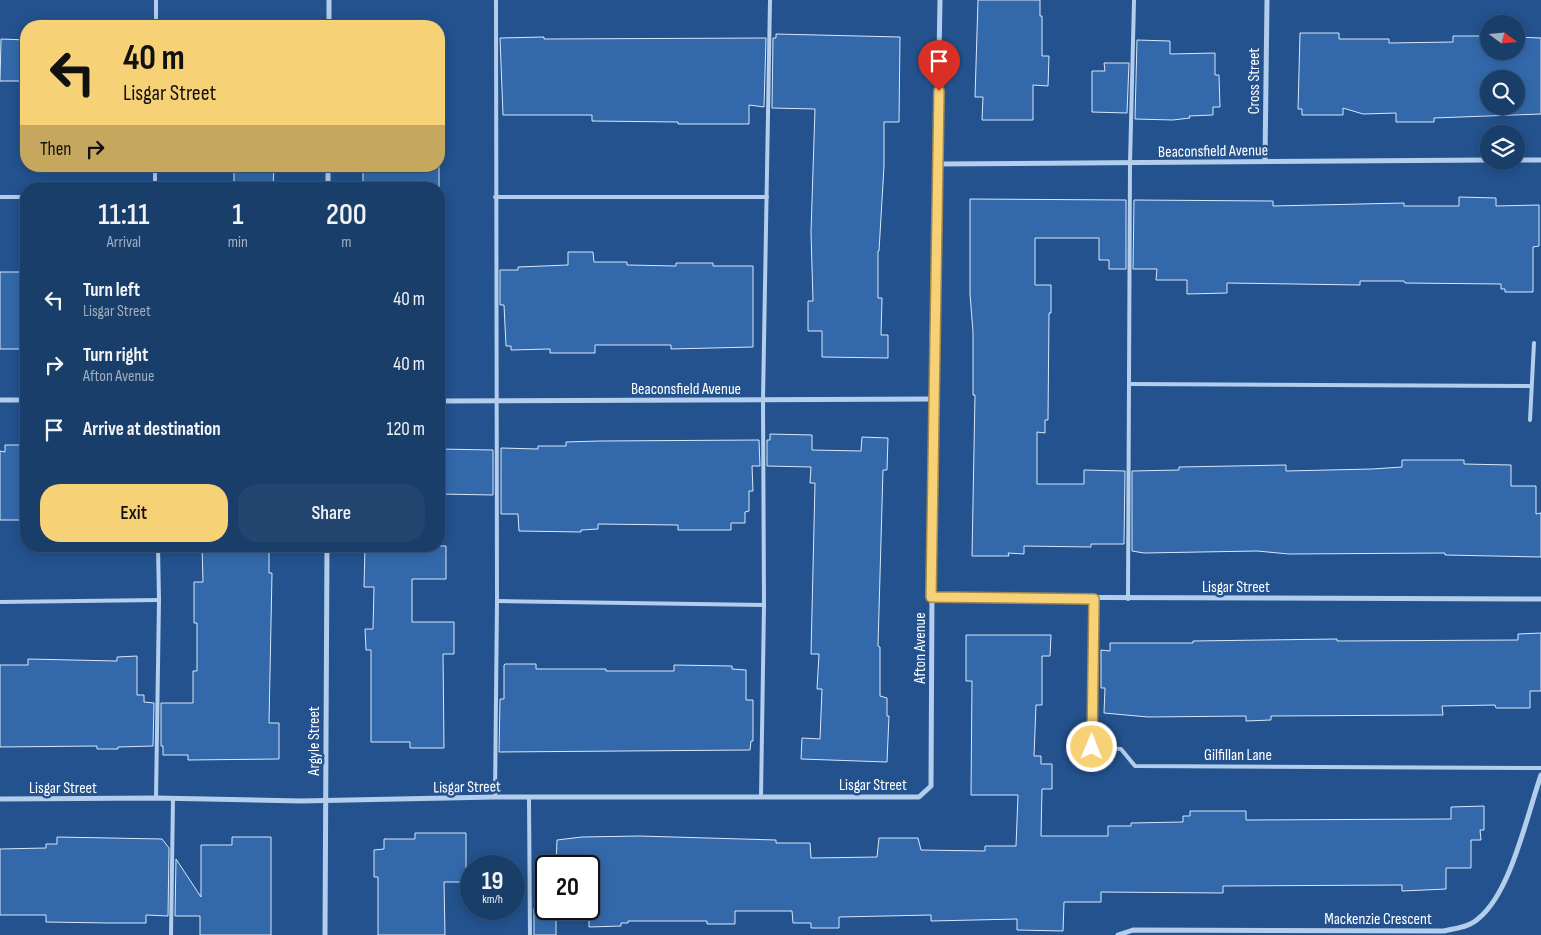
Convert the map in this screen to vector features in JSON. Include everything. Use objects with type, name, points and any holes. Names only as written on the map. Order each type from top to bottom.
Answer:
[{"type":"street","points":[[329,0],[329,20]]},
{"type":"street","name":"Afton Avenue","points":[[931,786],[933,399],[940,0]]},
{"type":"street","name":"Cross Street","points":[[1265,161],[1266,0]]},
{"type":"street","name":"Beaconsfield Avenue","points":[[938,164],[1480,160]]},
{"type":"street","points":[[1525,160],[1541,160]]},
{"type":"street","name":"Beaconsfield Avenue","points":[[445,401],[933,399]]},
{"type":"street","points":[[0,400],[20,400]]},
{"type":"street","name":"Argyle Street","points":[[324,935],[327,552]]},
{"type":"street","name":"Lisgar Street","points":[[931,597],[1541,599]]},
{"type":"street","name":"Mackenzie Crescent","points":[[1118,935],[1133,930],[1444,930],[1468,925],[1479,919],[1500,891],[1541,775]]},
{"type":"street","name":"Lisgar Street","points":[[0,799],[156,798],[326,801],[495,797],[528,799],[761,796],[920,797],[931,786]]},
{"type":"lane","points":[[156,0],[156,20]]},
{"type":"lane","points":[[495,797],[497,601],[496,0]]},
{"type":"lane","points":[[761,796],[764,605],[763,400],[770,0]]},
{"type":"lane","points":[[1128,599],[1130,163],[1134,2]]},
{"type":"lane","points":[[0,197],[20,197]]},
{"type":"lane","points":[[495,197],[767,197]]},
{"type":"lane","points":[[1530,420],[1534,343]]},
{"type":"lane","points":[[1129,384],[1531,386]]},
{"type":"lane","points":[[156,798],[160,600],[158,552]]},
{"type":"lane","name":"Gilfillan Lane","points":[[1094,599],[1092,747],[1121,748],[1135,766],[1541,768]]},
{"type":"lane","points":[[0,602],[160,600]]},
{"type":"lane","points":[[497,601],[764,605]]},
{"type":"lane","points":[[171,935],[173,799]]},
{"type":"lane","points":[[528,799],[530,935]]},
{"type":"building","points":[[978,0],[1040,0],[1042,56],[1049,56],[1048,86],[1033,85],[1033,120],[982,120],[983,97],[975,97]]},
{"type":"building","points":[[1300,33],[1339,33],[1339,39],[1389,39],[1389,43],[1453,42],[1453,36],[1480,36],[1480,60],[1525,60],[1525,37],[1541,38],[1541,114],[1525,115],[1525,70],[1480,70],[1480,115],[1514,115],[1434,118],[1434,122],[1396,122],[1396,113],[1363,114],[1343,108],[1343,115],[1302,115],[1302,109],[1298,109]]},
{"type":"building","points":[[776,34],[900,37],[899,122],[884,122],[884,166],[878,251],[878,298],[882,298],[881,335],[888,335],[888,358],[822,357],[822,331],[808,331],[808,301],[813,301],[811,232],[815,109],[772,108],[773,38],[776,38]]},
{"type":"building","points":[[544,37],[544,39],[766,38],[764,107],[749,105],[749,124],[592,121],[592,115],[503,115],[500,38]]},
{"type":"building","points":[[1,39],[20,40],[20,81],[0,81]]},
{"type":"building","points":[[1137,40],[1170,41],[1170,54],[1215,53],[1215,75],[1219,75],[1220,107],[1213,107],[1213,115],[1189,116],[1190,118],[1173,120],[1135,119]]},
{"type":"building","points":[[1104,63],[1129,63],[1127,113],[1092,112],[1092,71],[1105,71]]},
{"type":"building","points":[[234,172],[274,172],[273,182],[234,182]]},
{"type":"building","points":[[363,172],[439,172],[439,182],[363,182]]},
{"type":"building","points":[[1459,197],[1496,198],[1496,206],[1539,205],[1539,246],[1533,247],[1533,292],[1505,292],[1505,289],[1501,289],[1501,284],[1360,281],[1360,285],[1227,283],[1227,293],[1187,294],[1187,280],[1156,280],[1157,269],[1133,269],[1134,200],[1273,201],[1273,206],[1404,203],[1404,206],[1459,206]]},
{"type":"building","points":[[970,199],[1126,200],[1126,269],[1109,269],[1109,260],[1099,260],[1099,238],[1035,238],[1035,285],[1051,285],[1048,420],[1045,420],[1045,433],[1037,432],[1037,484],[1084,484],[1084,470],[1125,471],[1124,544],[1091,544],[1091,547],[1024,546],[1024,554],[1008,553],[1009,556],[972,556],[975,395],[973,395],[973,332],[970,294]]},
{"type":"building","points":[[568,252],[593,252],[594,262],[627,262],[627,265],[676,266],[676,263],[713,263],[713,266],[753,266],[753,347],[671,349],[671,345],[595,345],[595,353],[550,353],[550,349],[511,350],[511,346],[506,346],[504,305],[500,305],[500,270],[518,270],[518,267],[568,265]]},
{"type":"building","points":[[0,272],[20,272],[20,349],[0,349]]},
{"type":"building","points":[[770,434],[812,435],[812,450],[861,451],[862,437],[888,438],[887,470],[883,470],[878,646],[880,647],[880,696],[887,698],[887,716],[889,716],[887,762],[801,759],[802,738],[820,739],[822,689],[817,689],[819,654],[811,654],[815,483],[810,483],[811,467],[767,466],[767,440],[770,440]]},
{"type":"building","points":[[759,440],[760,466],[752,466],[753,491],[749,491],[749,511],[745,512],[745,523],[731,523],[731,530],[678,530],[678,525],[598,524],[598,529],[581,530],[581,532],[519,531],[518,514],[501,514],[501,448],[538,449],[538,446],[566,446],[566,442]]},
{"type":"building","points":[[5,445],[20,445],[20,520],[0,520],[0,451],[5,452]]},
{"type":"building","points":[[445,449],[493,450],[493,495],[445,494]]},
{"type":"building","points":[[1402,460],[1464,460],[1464,464],[1511,465],[1511,486],[1536,486],[1536,514],[1541,513],[1541,557],[1445,555],[1445,553],[1289,554],[1257,551],[1144,553],[1132,551],[1132,471],[1179,470],[1179,467],[1286,465],[1286,471],[1372,469],[1402,467]]},
{"type":"building","points":[[446,546],[446,579],[412,579],[412,622],[454,622],[454,654],[443,654],[444,748],[410,748],[410,742],[371,742],[371,650],[366,650],[365,629],[373,629],[374,587],[364,587],[365,552],[445,552]]},
{"type":"building","points":[[202,552],[269,552],[269,573],[272,573],[269,723],[279,723],[279,759],[188,760],[188,755],[163,755],[163,746],[161,746],[161,703],[193,703],[193,671],[197,671],[197,623],[194,623],[194,582],[203,582]]},
{"type":"building","points":[[1541,633],[1541,691],[1530,691],[1530,708],[1496,708],[1495,705],[1442,706],[1443,715],[1271,716],[1271,720],[1246,721],[1246,716],[1148,717],[1104,713],[1105,688],[1101,688],[1101,650],[1110,651],[1110,643],[1337,639],[1337,641],[1518,640],[1518,634]]},
{"type":"building","points":[[966,635],[1051,635],[1050,656],[1042,656],[1042,705],[1036,705],[1034,756],[1041,756],[1041,764],[1052,764],[1052,789],[1042,789],[1041,836],[1108,836],[1108,826],[1131,826],[1131,823],[1183,822],[1183,816],[1190,816],[1190,811],[1246,811],[1246,820],[1451,819],[1451,807],[1484,806],[1484,830],[1480,830],[1481,840],[1471,840],[1471,868],[1446,868],[1446,889],[1402,891],[1402,885],[1223,886],[1223,893],[1101,892],[1101,902],[1064,902],[1063,931],[1017,930],[1017,919],[931,921],[931,915],[839,917],[839,928],[811,928],[811,923],[793,923],[792,911],[735,911],[735,924],[707,924],[707,921],[628,921],[628,923],[621,923],[621,926],[589,927],[589,920],[600,920],[600,855],[556,855],[557,840],[582,837],[639,836],[776,840],[776,843],[810,843],[811,858],[877,857],[879,838],[918,838],[921,850],[985,851],[985,846],[1016,846],[1018,795],[971,795],[972,681],[966,681]]},
{"type":"building","points":[[137,656],[137,695],[144,695],[144,702],[154,703],[153,746],[118,747],[118,749],[97,749],[97,746],[0,747],[0,665],[28,665],[28,659],[117,661],[117,657]]},
{"type":"building","points":[[505,664],[536,664],[536,669],[606,669],[606,671],[674,671],[674,665],[732,666],[732,669],[746,670],[746,700],[753,700],[753,741],[751,741],[750,750],[499,752],[500,699],[504,699]]},
{"type":"building","points":[[415,833],[466,833],[466,855],[460,855],[460,882],[444,882],[445,935],[378,935],[378,877],[374,877],[374,850],[384,849],[384,839],[415,839]]},
{"type":"building","points":[[57,837],[162,839],[169,848],[168,916],[146,915],[146,923],[109,923],[46,922],[46,915],[0,915],[0,849],[46,848],[46,844],[57,844]]},
{"type":"building","points":[[232,837],[271,837],[271,935],[200,935],[200,916],[175,916],[176,859],[201,897],[201,845],[232,845]]},
{"type":"building","points":[[534,909],[535,920],[556,920],[556,935],[534,935]]},
{"type":"route","points":[[939,91],[931,597],[1094,599],[1092,747]]}]
